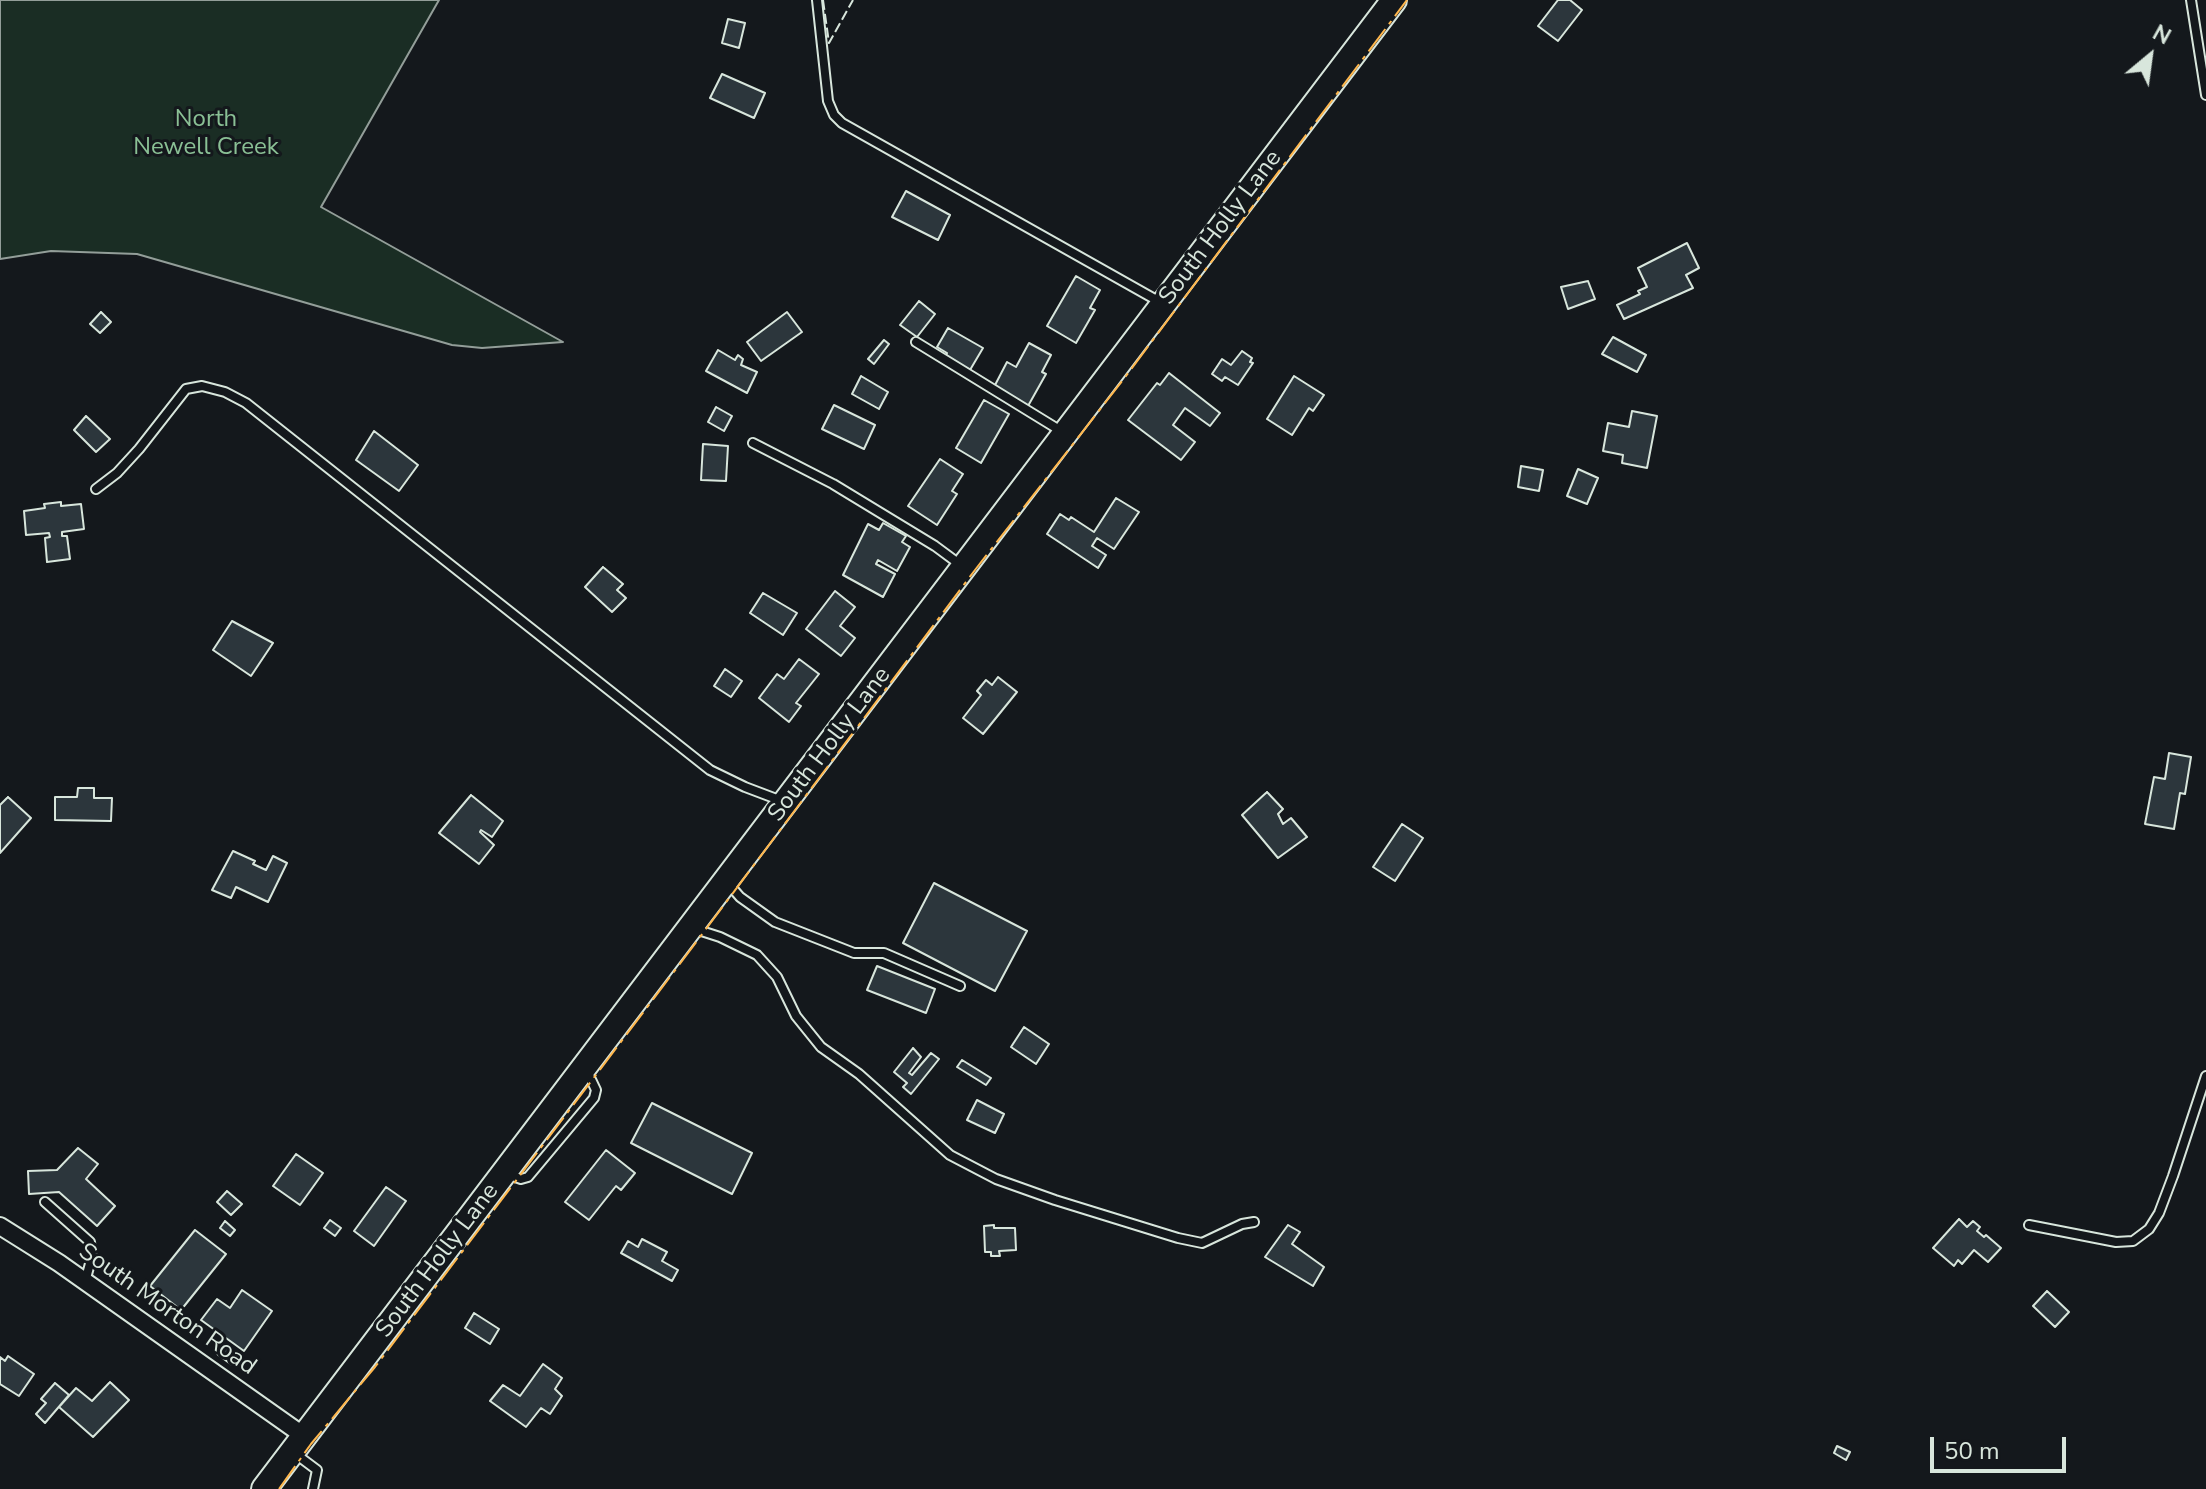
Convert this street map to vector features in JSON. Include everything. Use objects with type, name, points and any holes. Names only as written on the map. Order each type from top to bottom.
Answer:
[{"type":"street","name":"South Holly Lane","points":[[264,1489],[1394,0]]},
{"type":"street","name":"South Morton Road","points":[[0,1226],[85,1283],[298,1444]]},
{"type":"lane","points":[[817,0],[828,101],[834,115],[842,123],[1164,304]]},
{"type":"lane","points":[[2191,0],[2206,95]]},
{"type":"lane","points":[[916,342],[1065,434]]},
{"type":"lane","points":[[96,489],[117,473],[139,449],[186,389],[202,386],[225,392],[246,403],[710,770],[786,802]]},
{"type":"lane","points":[[753,443],[881,512],[964,567]]},
{"type":"lane","points":[[726,881],[740,897],[775,922],[854,953],[884,953],[960,986]]},
{"type":"lane","points":[[691,928],[720,937],[757,955],[777,977],[796,1016],[821,1047],[881,1093],[950,1155],[996,1179],[1178,1238],[1202,1243],[1242,1224],[1254,1222]]},
{"type":"lane","points":[[2029,1225],[2116,1242],[2133,1241],[2149,1229],[2159,1213],[2173,1176],[2206,1076]]},
{"type":"lane","points":[[45,1202],[90,1242],[92,1256],[85,1283]]},
{"type":"lane","points":[[298,1444],[317,1470],[313,1489]]},
{"type":"green space","name":"North Newell Creek","points":[[0,0],[439,0],[321,207],[563,342],[482,348],[452,345],[137,254],[51,251],[0,259]]},
{"type":"building","points":[[1558,0],[1570,0],[1582,10],[1558,41],[1538,26]]},
{"type":"building","points":[[728,19],[745,23],[739,48],[722,43]]},
{"type":"building","points":[[722,74],[765,93],[754,118],[710,98]]},
{"type":"building","points":[[906,191],[950,215],[938,240],[892,217]]},
{"type":"building","points":[[1687,243],[1699,268],[1686,275],[1693,288],[1624,319],[1617,305],[1640,294],[1638,291],[1647,287],[1638,268]]},
{"type":"building","points":[[1076,276],[1100,290],[1090,308],[1095,310],[1076,343],[1047,326]]},
{"type":"building","points":[[1588,281],[1595,299],[1568,309],[1561,287]]},
{"type":"building","points":[[919,301],[935,314],[917,337],[900,325]]},
{"type":"building","points":[[101,312],[111,322],[100,333],[90,324]]},
{"type":"building","points":[[787,312],[802,332],[761,361],[747,342]]},
{"type":"building","points":[[948,328],[983,348],[970,370],[937,347]]},
{"type":"building","points":[[1613,337],[1646,355],[1637,372],[1602,354]]},
{"type":"building","points":[[884,340],[889,344],[874,364],[868,359]]},
{"type":"building","points":[[1029,343],[1051,355],[1042,372],[1046,374],[1028,406],[994,387],[1007,362],[1016,367]]},
{"type":"building","points":[[718,350],[735,360],[738,355],[743,359],[741,365],[757,372],[747,393],[706,371]]},
{"type":"building","points":[[1242,351],[1252,358],[1250,362],[1253,363],[1238,385],[1225,377],[1222,381],[1212,374],[1222,359],[1231,365]]},
{"type":"building","points":[[1169,373],[1220,413],[1210,426],[1185,408],[1173,425],[1195,442],[1181,460],[1128,420],[1157,383],[1160,385]]},
{"type":"building","points":[[861,376],[888,392],[879,409],[852,394]]},
{"type":"building","points":[[1294,376],[1324,395],[1313,411],[1309,408],[1292,435],[1267,419]]},
{"type":"building","points":[[984,400],[1009,414],[981,463],[956,448]]},
{"type":"building","points":[[834,405],[875,425],[864,449],[822,429]]},
{"type":"building","points":[[716,407],[732,416],[724,431],[708,422]]},
{"type":"building","points":[[1632,411],[1657,416],[1647,468],[1622,463],[1623,455],[1603,451],[1608,423],[1629,427]]},
{"type":"building","points":[[86,416],[110,439],[96,452],[74,430]]},
{"type":"building","points":[[374,431],[418,465],[399,491],[356,460]]},
{"type":"building","points":[[703,444],[728,446],[726,481],[701,480]]},
{"type":"building","points":[[940,459],[963,474],[952,491],[957,494],[937,525],[908,506]]},
{"type":"building","points":[[1521,466],[1543,470],[1539,491],[1518,487]]},
{"type":"building","points":[[1578,469],[1598,478],[1587,504],[1567,496]]},
{"type":"building","points":[[1116,498],[1139,512],[1114,549],[1097,538],[1092,546],[1106,555],[1098,568],[1047,534],[1060,514],[1069,520],[1071,517],[1094,532]]},
{"type":"building","points":[[61,502],[61,506],[81,504],[84,529],[62,532],[62,536],[67,536],[70,559],[47,562],[45,538],[50,537],[49,533],[26,535],[24,511]]},
{"type":"building","points":[[883,523],[906,536],[902,542],[910,547],[897,571],[878,560],[876,564],[895,574],[883,597],[843,575],[868,524],[879,530]]},
{"type":"building","points":[[603,567],[623,584],[617,590],[626,598],[612,612],[585,587]]},
{"type":"building","points":[[835,591],[855,607],[840,626],[855,638],[841,656],[806,629]]},
{"type":"building","points":[[763,593],[797,613],[783,635],[750,613]]},
{"type":"building","points":[[232,621],[273,643],[251,676],[213,650]]},
{"type":"building","points":[[799,659],[819,674],[796,703],[801,706],[789,722],[759,698],[777,674],[784,679]]},
{"type":"building","points":[[725,669],[742,681],[731,697],[714,686]]},
{"type":"building","points":[[998,677],[1017,692],[983,734],[963,718],[981,695],[977,691],[986,680],[992,685]]},
{"type":"building","points":[[2169,753],[2191,757],[2185,794],[2180,793],[2174,829],[2145,824],[2154,777],[2165,779]]},
{"type":"building","points":[[78,788],[94,788],[94,798],[112,798],[111,821],[55,820],[55,797],[77,797]]},
{"type":"building","points":[[1267,792],[1283,809],[1278,814],[1283,824],[1291,818],[1307,837],[1278,858],[1242,815]]},
{"type":"building","points":[[471,795],[503,821],[492,837],[481,830],[494,845],[479,864],[439,833]]},
{"type":"building","points":[[8,797],[31,818],[0,853],[0,805]]},
{"type":"building","points":[[1402,824],[1423,838],[1395,881],[1373,867]]},
{"type":"building","points":[[233,851],[266,870],[273,856],[287,863],[268,902],[236,887],[231,898],[212,890]]},
{"type":"building","points":[[934,883],[1027,931],[995,991],[903,943]]},
{"type":"building","points":[[877,966],[935,989],[926,1013],[867,990]]},
{"type":"building","points":[[1024,1027],[1049,1044],[1036,1064],[1011,1047]]},
{"type":"building","points":[[913,1048],[921,1057],[909,1073],[912,1075],[931,1053],[939,1059],[911,1094],[903,1087],[907,1083],[894,1072]]},
{"type":"building","points":[[962,1060],[991,1078],[986,1085],[957,1067]]},
{"type":"building","points":[[977,1100],[1004,1114],[995,1133],[967,1120]]},
{"type":"building","points":[[652,1103],[752,1153],[732,1194],[631,1143]]},
{"type":"building","points":[[78,1148],[98,1164],[86,1179],[115,1206],[97,1226],[59,1192],[29,1194],[28,1171],[57,1170]]},
{"type":"building","points":[[606,1150],[635,1173],[621,1190],[616,1186],[589,1220],[565,1202]]},
{"type":"building","points":[[296,1154],[323,1173],[300,1205],[273,1186]]},
{"type":"building","points":[[386,1187],[406,1201],[374,1246],[354,1231]]},
{"type":"building","points":[[227,1191],[242,1204],[231,1215],[217,1202]]},
{"type":"building","points":[[1959,1219],[1967,1227],[1973,1221],[1980,1227],[1977,1231],[2001,1248],[1988,1262],[1974,1250],[1962,1264],[1958,1260],[1954,1266],[1933,1248]]},
{"type":"building","points":[[330,1220],[341,1228],[335,1236],[324,1228]]},
{"type":"building","points":[[225,1221],[235,1230],[230,1236],[220,1228]]},
{"type":"building","points":[[994,1225],[994,1228],[1015,1228],[1016,1250],[999,1251],[1000,1256],[985,1252],[984,1226]]},
{"type":"building","points":[[1288,1225],[1300,1232],[1292,1244],[1324,1267],[1313,1286],[1265,1257]]},
{"type":"building","points":[[195,1230],[226,1254],[181,1310],[150,1286]]},
{"type":"building","points":[[642,1239],[667,1252],[662,1261],[678,1270],[672,1281],[621,1253],[628,1241],[638,1247]]},
{"type":"building","points":[[242,1290],[272,1311],[244,1351],[201,1320],[217,1299],[230,1308]]},
{"type":"building","points":[[2047,1291],[2069,1312],[2055,1327],[2033,1306]]},
{"type":"building","points":[[474,1313],[499,1329],[490,1344],[465,1328]]},
{"type":"building","points":[[223,1345],[237,1357],[232,1365],[217,1354]]},
{"type":"building","points":[[8,1356],[34,1374],[19,1396],[0,1384],[0,1357],[5,1361]]},
{"type":"building","points":[[543,1364],[562,1378],[555,1389],[562,1396],[550,1414],[541,1408],[526,1427],[490,1401],[503,1385],[520,1396]]},
{"type":"building","points":[[110,1382],[129,1400],[93,1437],[59,1407],[76,1388],[92,1401]]},
{"type":"building","points":[[55,1383],[69,1395],[45,1423],[36,1414],[46,1403],[41,1399]]},
{"type":"building","points":[[1837,1446],[1850,1452],[1846,1460],[1834,1453]]},
{"type":"fence","points":[[823,0],[829,43],[853,0]]},
{"type":"power","points":[[279,1489],[311,1444],[375,1367],[975,570],[1126,376],[1407,0]]}]
